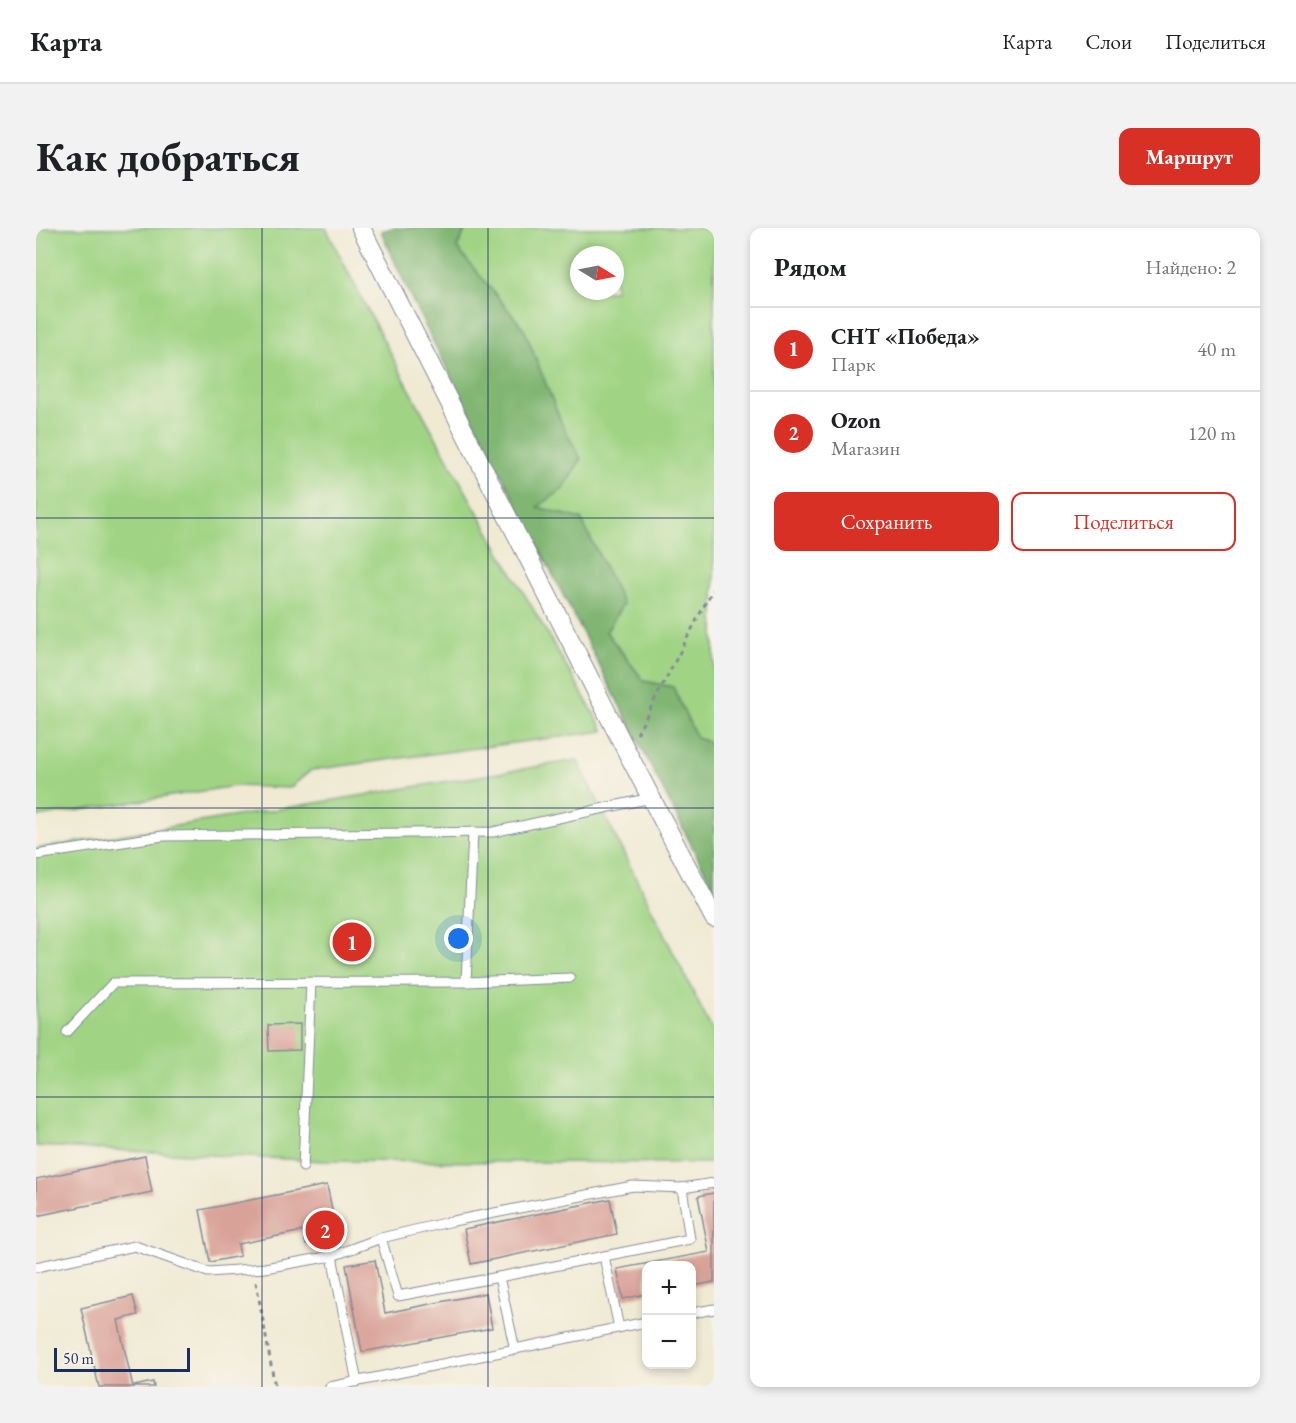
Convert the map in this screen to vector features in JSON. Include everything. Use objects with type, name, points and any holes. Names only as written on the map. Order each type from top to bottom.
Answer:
[{"type":"street","points":[[361,228],[627,752],[714,918]]},
{"type":"lane","points":[[36,855],[163,836],[494,832],[651,798]]},
{"type":"lane","points":[[466,982],[473,832]]},
{"type":"lane","points":[[68,1032],[113,983],[466,982],[570,978]]},
{"type":"lane","points":[[303,1167],[311,982]]},
{"type":"lane","points":[[36,1267],[135,1246],[208,1272],[253,1269],[332,1256],[381,1238],[453,1221],[633,1186],[682,1188],[714,1183]]},
{"type":"lane","points":[[381,1238],[398,1296],[690,1239],[682,1188]]},
{"type":"lane","points":[[332,1256],[357,1382]]},
{"type":"lane","points":[[604,1256],[619,1328]]},
{"type":"lane","points":[[499,1277],[514,1350]]},
{"type":"lane","points":[[696,1312],[714,1309]]},
{"type":"lane","points":[[330,1387],[642,1323]]},
{"type":"path","points":[[627,752],[714,587]]},
{"type":"path","points":[[253,1269],[275,1387]]},
{"type":"green space","points":[[36,228],[326,228],[426,419],[604,731],[311,770],[290,788],[235,786],[36,817]]},
{"type":"green space","points":[[393,228],[466,228],[457,248],[524,329],[561,422],[581,459],[563,489],[538,507],[581,519],[623,604],[606,632],[644,681],[673,687],[696,737],[714,745],[714,889],[415,306],[381,231]]},
{"type":"green space","points":[[466,228],[714,228],[714,745],[696,737],[673,688],[644,681],[606,632],[537,507],[563,489],[581,459],[457,248]]},
{"type":"green space","points":[[577,760],[714,1034],[714,1163],[325,1161],[36,1146],[36,849]]},
{"type":"building","points":[[300,1024],[300,1050],[269,1051],[268,1025]]},
{"type":"building","points":[[145,1156],[152,1192],[36,1216],[36,1179]]},
{"type":"building","points":[[327,1185],[338,1239],[306,1245],[303,1231],[238,1244],[240,1256],[210,1262],[200,1210]]},
{"type":"building","points":[[714,1193],[714,1282],[696,1285],[696,1261],[660,1261],[709,1252],[698,1196]]},
{"type":"building","points":[[610,1199],[617,1234],[471,1264],[464,1229]]},
{"type":"building","points":[[375,1260],[385,1313],[486,1293],[492,1328],[362,1352],[346,1265]]},
{"type":"building","points":[[642,1264],[642,1295],[623,1299],[617,1269]]},
{"type":"building","points":[[133,1296],[138,1315],[118,1320],[133,1387],[99,1387],[81,1308]]},
{"type":"building","points":[[153,1382],[154,1387],[134,1387],[134,1386]]},
{"type":"place","name":"СНТ «Победа»","points":[[352,942]]},
{"type":"place","name":"Ozon","points":[[325,1230]]}]
